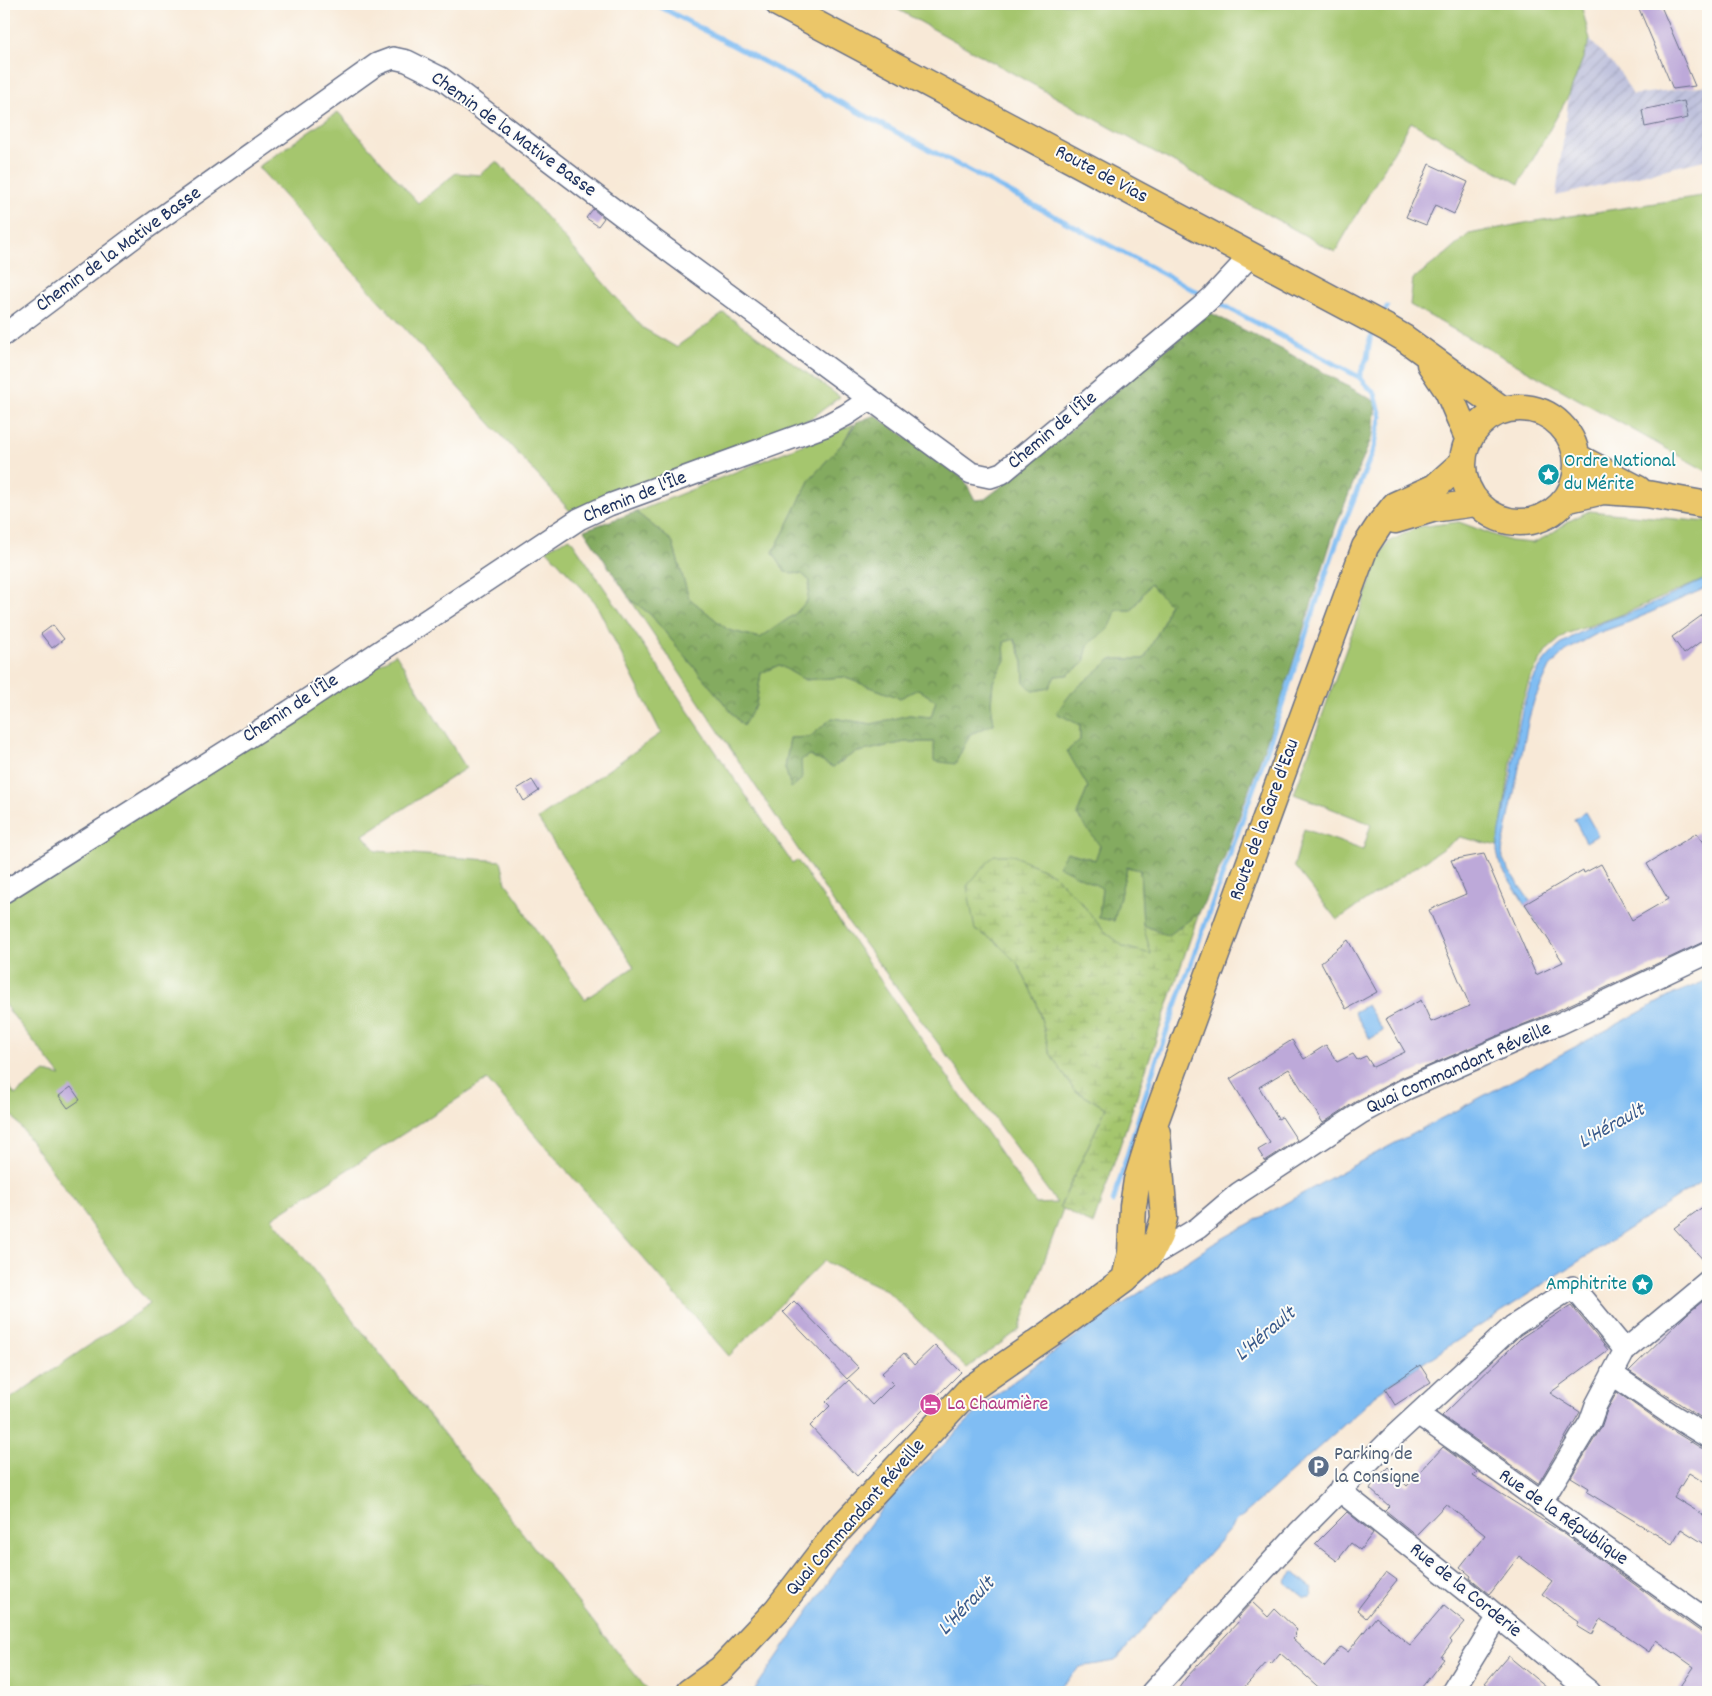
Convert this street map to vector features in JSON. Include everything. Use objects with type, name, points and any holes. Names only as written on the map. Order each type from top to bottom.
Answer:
[{"type":"main road","name":"Route de Vias","points":[[779,4],[1387,328],[1422,351],[1502,410]]},
{"type":"main road","name":"Route de Vias","points":[[1422,351],[1448,391],[1465,450]]},
{"type":"main road","points":[[1518,408],[1534,410],[1549,416],[1562,426],[1571,439],[1577,457],[1575,479],[1571,490],[1564,500],[1544,517],[1518,522],[1492,515],[1476,503],[1467,487],[1463,475],[1465,450],[1482,422],[1502,410],[1518,408]]},
{"type":"main road","name":"Route de la Gare d'Eau","points":[[1124,1279],[1131,1253],[1133,1206],[1137,1180],[1156,1119],[1365,547],[1395,505],[1435,487],[1465,450]]},
{"type":"main road","points":[[1577,457],[1647,494]]},
{"type":"main road","points":[[1564,500],[1603,491],[1647,494],[1708,505]]},
{"type":"main road","points":[[1380,524],[1432,509],[1476,503]]},
{"type":"main road","name":"Route de la Gare d'Eau","points":[[1155,1251],[1164,1218],[1156,1119]]},
{"type":"main road","points":[[1124,1279],[1155,1251]]},
{"type":"main road","name":"Quai Commandant Réveille","points":[[689,1692],[721,1669],[777,1610],[837,1532],[970,1390],[1124,1279]]},
{"type":"street","name":"Chemin de la Mative Basse","points":[[4,335],[193,195],[377,64],[393,58],[407,61],[441,78],[654,240],[870,399]]},
{"type":"street","name":"Chemin de l'Île","points":[[4,892],[290,711],[579,518],[609,505],[825,426],[870,399],[971,473],[990,477],[1002,473],[1207,302],[1251,255]]},
{"type":"street","name":"Quai Commandant Réveille","points":[[1155,1251],[1198,1228],[1239,1193],[1361,1113],[1406,1089],[1558,1024],[1708,953]]},
{"type":"street","points":[[1133,1206],[1140,1229],[1155,1251]]},
{"type":"street","points":[[1541,1503],[1590,1422],[1593,1412],[1625,1350],[1708,1281]]},
{"type":"street","points":[[1152,1692],[1272,1560],[1339,1490],[1513,1326],[1573,1287],[1625,1350]]},
{"type":"street","points":[[1612,1374],[1708,1437]]},
{"type":"street","name":"Rue de la République","points":[[1418,1414],[1708,1621]]},
{"type":"street","name":"Rue de la Corderie","points":[[1339,1490],[1590,1692]]},
{"type":"street","points":[[1452,1692],[1498,1617]]},
{"type":"shaded area","points":[[1590,40],[1619,71],[1633,95],[1708,85],[1708,159],[1556,196],[1569,95]]},
{"type":"green space","points":[[888,4],[1581,4],[1590,40],[1569,95],[1519,184],[1411,122],[1335,252]]},
{"type":"green space","points":[[338,112],[418,203],[456,173],[480,175],[497,161],[643,328],[676,347],[724,313],[840,397],[810,419],[570,511],[258,167]]},
{"type":"green space","points":[[1708,195],[1708,472],[1410,305],[1413,279],[1469,234],[1530,222]]},
{"type":"green space","points":[[1209,312],[1283,350],[1376,402],[1373,434],[1336,526],[1279,707],[1222,864],[1199,913],[1168,936],[1143,925],[1140,870],[1127,867],[1114,921],[1099,918],[1102,888],[1058,866],[1067,852],[1095,860],[1100,846],[1077,815],[1088,787],[1067,751],[1080,740],[1080,725],[1056,713],[1072,692],[1111,659],[1144,659],[1163,623],[1169,604],[1150,584],[1132,610],[1116,610],[1109,627],[1089,644],[1084,663],[1067,675],[1055,676],[1049,688],[1033,691],[1024,682],[1023,661],[1015,639],[1004,642],[1005,660],[993,682],[991,703],[994,724],[970,734],[955,764],[934,761],[934,742],[905,742],[854,753],[833,767],[809,755],[801,760],[802,779],[791,788],[785,768],[790,738],[810,737],[832,718],[872,724],[909,715],[931,717],[936,701],[918,689],[900,698],[843,677],[805,680],[779,665],[761,673],[756,705],[743,726],[650,614],[630,599],[584,530],[636,512],[672,541],[689,598],[728,630],[760,638],[795,614],[807,601],[810,581],[802,574],[785,572],[773,552],[810,479],[842,444],[857,422],[875,415],[963,477],[975,500],[985,499],[1028,466]]},
{"type":"green space","points":[[854,424],[842,444],[810,479],[773,552],[785,572],[802,574],[810,581],[807,602],[795,614],[760,638],[728,630],[689,598],[672,541],[636,512]]},
{"type":"green space","points":[[1589,511],[1708,522],[1708,578],[1618,616],[1566,634],[1547,650],[1530,678],[1519,712],[1498,846],[1460,837],[1337,920],[1294,866],[1304,829],[1363,850],[1371,824],[1294,794],[1380,555],[1389,542],[1417,527],[1459,522],[1510,541],[1533,543]]},
{"type":"green space","points":[[570,538],[792,863],[797,860],[1036,1204],[1057,1203],[836,906],[630,599],[650,614],[742,725],[756,705],[761,673],[779,665],[805,680],[843,677],[900,698],[918,689],[936,701],[931,717],[909,715],[872,724],[833,718],[810,737],[790,738],[785,768],[792,787],[801,759],[809,755],[833,767],[854,753],[905,742],[934,742],[955,764],[970,734],[994,724],[991,704],[993,682],[1005,660],[1004,642],[1014,639],[1023,661],[1024,682],[1034,691],[1049,688],[1055,676],[1067,675],[1084,663],[1087,647],[1092,639],[1109,628],[1116,610],[1132,610],[1150,583],[1169,604],[1163,623],[1144,659],[1111,659],[1080,725],[1080,740],[1068,751],[1088,787],[1077,815],[1100,845],[1096,860],[1067,852],[1102,888],[1099,918],[1114,921],[1127,867],[1140,870],[1143,925],[1152,955],[1124,947],[1103,930],[1079,900],[975,930],[995,941],[1018,964],[1037,1003],[1050,1053],[1074,1090],[1106,1108],[1060,1206],[1063,1209],[1019,1330],[967,1368],[886,1290],[824,1261],[729,1356],[487,1080],[272,1218],[649,1692],[4,1692],[4,1403],[150,1304],[137,1289],[4,1104],[4,1079],[15,1095],[45,1072],[61,1076],[4,1004],[4,899],[81,848],[396,654],[466,768],[363,835],[376,851],[501,861],[506,883],[520,902],[527,917],[585,999],[634,967],[538,819],[661,733],[595,602],[546,549]]},
{"type":"green space","points":[[994,855],[1013,855],[1053,874],[1079,900],[1103,930],[1124,947],[1151,954],[1143,925],[1168,936],[1199,913],[1093,1225],[1060,1207],[1106,1108],[1074,1090],[1050,1053],[1037,1003],[1018,964],[995,941],[975,930],[967,886]]},
{"type":"water","points":[[1708,578],[1708,587],[1629,622],[1598,633],[1566,651],[1550,667],[1534,701],[1529,718],[1502,852],[1508,869],[1545,923],[1539,926],[1500,865],[1497,851],[1520,720],[1531,684],[1551,654],[1575,635],[1651,605]]},
{"type":"water","points":[[1585,812],[1598,835],[1586,842],[1574,819]]},
{"type":"water","name":"L'Hérault","points":[[1708,980],[1708,1177],[1377,1393],[1237,1521],[1115,1661],[1080,1667],[1056,1692],[753,1692],[855,1544],[890,1498],[987,1402],[1026,1372],[1103,1317],[1213,1244],[1341,1172],[1674,994]]},
{"type":"water","points":[[1367,1005],[1383,1031],[1370,1039],[1354,1012]]},
{"type":"water","points":[[1293,1572],[1312,1588],[1313,1594],[1310,1597],[1305,1598],[1285,1582]]},
{"type":"building","points":[[1637,4],[1660,4],[1695,86],[1673,89]]},
{"type":"building","points":[[1684,101],[1688,118],[1645,127],[1642,110]]},
{"type":"building","points":[[1429,164],[1468,182],[1454,214],[1435,205],[1426,225],[1406,217]]},
{"type":"building","points":[[593,209],[604,218],[598,226],[586,218]]},
{"type":"building","points":[[1708,611],[1708,636],[1684,654],[1672,637]]},
{"type":"building","points":[[53,625],[64,639],[52,648],[41,634]]},
{"type":"building","points":[[532,780],[539,791],[524,801],[517,789]]},
{"type":"building","points":[[1697,833],[1708,848],[1708,941],[1554,1012],[1401,1078],[1355,1102],[1323,1123],[1289,1069],[1259,1087],[1278,1119],[1282,1117],[1297,1140],[1265,1161],[1258,1150],[1270,1143],[1230,1079],[1292,1040],[1304,1059],[1326,1045],[1337,1062],[1353,1054],[1357,1060],[1366,1056],[1373,1067],[1405,1052],[1386,1019],[1421,1000],[1431,1022],[1470,1006],[1429,910],[1466,894],[1451,860],[1484,854],[1536,975],[1563,962],[1525,904],[1583,870],[1584,873],[1601,864],[1632,920],[1668,899],[1647,864]]},
{"type":"building","points":[[1348,940],[1377,992],[1346,1009],[1321,962]]},
{"type":"building","points":[[71,1087],[80,1100],[68,1108],[59,1096]]},
{"type":"building","points":[[1708,1203],[1708,1265],[1674,1228]]},
{"type":"building","points":[[1708,1297],[1708,1422],[1629,1371],[1687,1314]]},
{"type":"building","points":[[794,1301],[859,1368],[847,1379],[783,1312]]},
{"type":"building","points":[[1571,1305],[1608,1350],[1550,1393],[1580,1412],[1538,1484],[1442,1416],[1522,1337]]},
{"type":"building","points":[[935,1345],[961,1372],[857,1476],[810,1426],[830,1406],[826,1402],[849,1380],[872,1405],[893,1384],[882,1373],[904,1353],[914,1365]]},
{"type":"building","points":[[1420,1365],[1431,1382],[1395,1405],[1385,1389]]},
{"type":"building","points":[[1617,1392],[1665,1426],[1701,1448],[1708,1449],[1708,1485],[1689,1473],[1674,1497],[1708,1518],[1708,1546],[1681,1529],[1672,1544],[1587,1492],[1589,1488],[1571,1477],[1601,1428],[1607,1410]]},
{"type":"building","points":[[1443,1447],[1477,1472],[1473,1476],[1563,1533],[1708,1637],[1708,1692],[1677,1692],[1694,1667],[1656,1640],[1649,1652],[1601,1619],[1592,1635],[1577,1626],[1579,1622],[1542,1594],[1552,1581],[1519,1556],[1490,1594],[1460,1567],[1485,1535],[1446,1504],[1416,1535],[1385,1510],[1389,1506],[1370,1489],[1373,1483],[1388,1467],[1407,1486]]},
{"type":"building","points":[[1347,1512],[1373,1533],[1360,1550],[1351,1543],[1337,1561],[1315,1544]]},
{"type":"building","points":[[1386,1572],[1397,1580],[1366,1618],[1357,1610]]},
{"type":"building","points":[[1252,1602],[1268,1617],[1275,1609],[1297,1630],[1294,1634],[1296,1636],[1293,1639],[1324,1667],[1341,1647],[1348,1652],[1376,1617],[1410,1645],[1444,1605],[1465,1622],[1450,1640],[1452,1642],[1441,1657],[1444,1659],[1418,1692],[1324,1692],[1280,1653],[1271,1664],[1268,1661],[1240,1692],[1176,1692],[1186,1678],[1240,1620],[1237,1618]]},
{"type":"building","points":[[1508,1656],[1552,1692],[1483,1692],[1488,1685],[1485,1683]]},
{"type":"waterway","points":[[655,4],[1205,296]]},
{"type":"waterway","points":[[1113,1202],[1154,1067],[1266,753],[1336,544],[1374,448],[1381,417],[1375,394],[1359,377],[1215,301]]},
{"type":"waterway","points":[[1381,318],[1387,307]]},
{"type":"waterway","points":[[1359,377],[1367,358],[1370,339],[1375,330]]},
{"type":"place","name":"Ordre National du Mérite","points":[[1548,474]]},
{"type":"place","name":"Amphitrite","points":[[1643,1285]]},
{"type":"place","name":"La Chaumière","points":[[931,1405]]},
{"type":"place","name":"Parking de la Consigne","points":[[1318,1467]]}]
